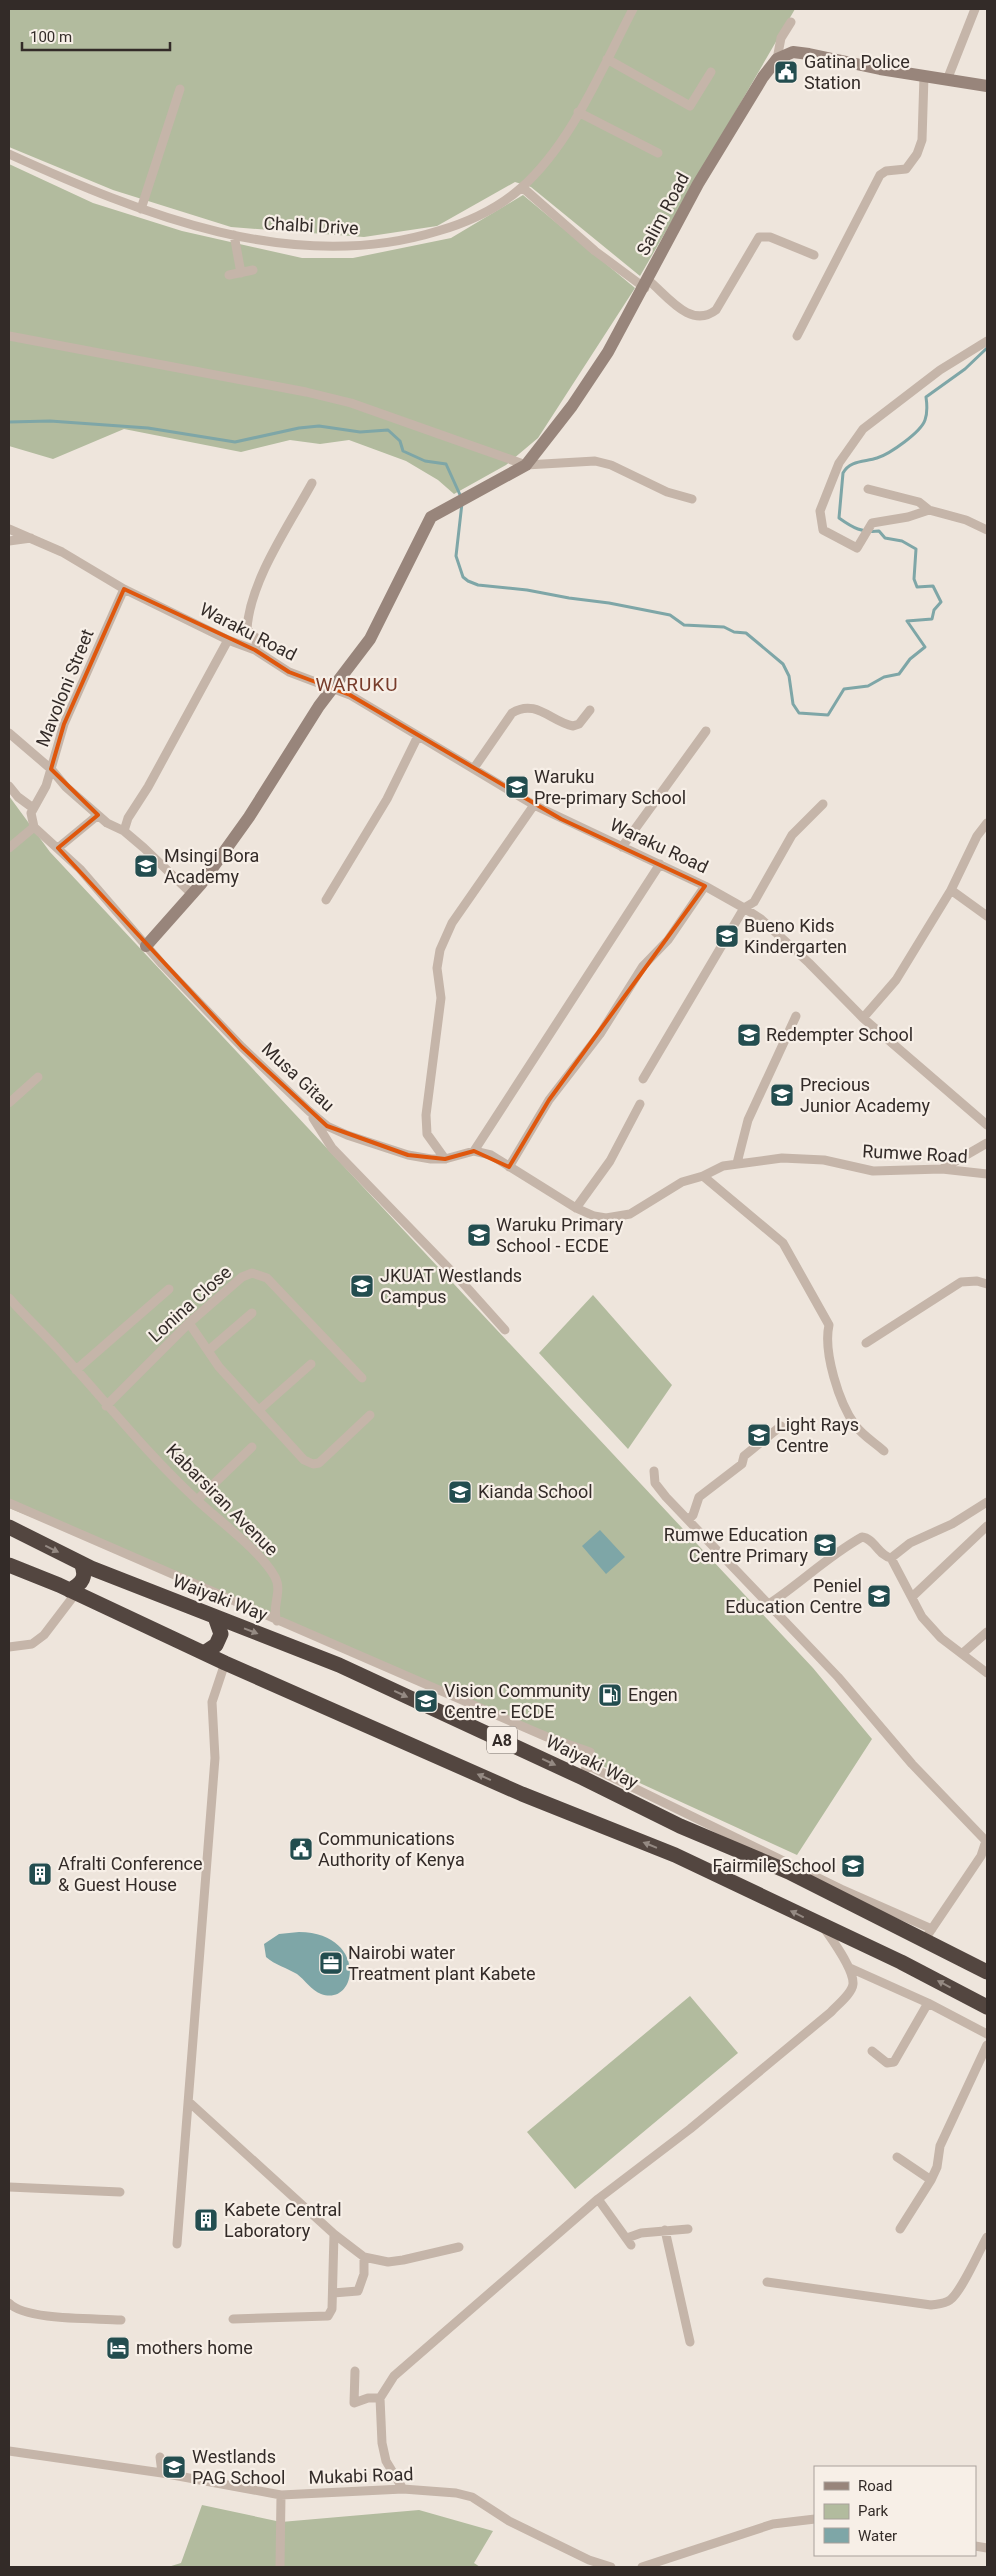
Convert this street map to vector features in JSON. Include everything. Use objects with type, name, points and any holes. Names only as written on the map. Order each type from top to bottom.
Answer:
[{"type":"highway","name":"Waiyaki Way","points":[[9,1528],[81,1563],[338,1665],[585,1771],[680,1826],[789,1872],[840,1899],[928,1934],[987,1972]]},
{"type":"highway","points":[[73,1591],[84,1578],[85,1572],[81,1563]]},
{"type":"highway","name":"A8","points":[[9,1565],[73,1591],[225,1663],[522,1794],[675,1855],[823,1927],[901,1962],[987,2007]]},
{"type":"highway","points":[[204,1653],[216,1645],[221,1634],[215,1616]]},
{"type":"street","name":"Chalbi Drive","points":[[9,154],[97,194],[141,209],[234,235],[290,244],[343,247],[411,240],[472,219],[496,207],[522,187],[555,151],[633,9]]},
{"type":"street","points":[[947,80],[975,9]]},
{"type":"street","name":"Salim Road","points":[[522,187],[595,251],[646,284],[698,184],[763,77],[777,59],[780,38],[791,22]]},
{"type":"street","points":[[777,59],[793,52],[987,86]]},
{"type":"street","points":[[607,59],[690,106],[711,72]]},
{"type":"street","points":[[797,336],[880,175],[886,171],[906,169],[920,148],[922,140],[924,76]]},
{"type":"street","points":[[141,209],[180,89]]},
{"type":"street","points":[[578,112],[658,153]]},
{"type":"street","points":[[234,235],[241,273]]},
{"type":"street","points":[[146,946],[193,894],[249,817],[319,706],[370,639],[421,533],[431,517],[526,465],[597,370],[646,284],[690,314],[700,317],[710,315],[716,310],[760,237],[770,237],[814,255]]},
{"type":"street","points":[[229,275],[253,270]]},
{"type":"street","points":[[9,336],[306,392],[351,403],[526,465],[595,461],[611,465],[668,492],[692,499]]},
{"type":"street","points":[[929,510],[908,517],[872,523],[857,548],[823,530],[820,512],[840,463],[863,430],[940,370],[987,341]]},
{"type":"street","points":[[255,650],[257,640],[248,629],[248,615],[261,580],[312,483]]},
{"type":"street","points":[[868,489],[920,502],[929,510],[966,520],[987,530]]},
{"type":"street","name":"Waraku Road","points":[[9,529],[34,538],[62,552],[124,589],[228,640],[255,650],[289,672],[350,695],[534,805],[706,886],[744,908],[760,919],[809,963],[863,1018],[987,1125]]},
{"type":"street","points":[[9,541],[34,538]]},
{"type":"street","name":"Mavoloni Street","points":[[33,808],[46,786],[64,724],[124,589]]},
{"type":"street","points":[[124,831],[128,818],[148,787],[228,640]]},
{"type":"street","points":[[474,768],[512,714],[520,709],[535,708],[573,726],[579,724],[590,710]]},
{"type":"street","points":[[622,847],[706,731]]},
{"type":"street","points":[[9,733],[51,769],[66,787],[107,823],[124,831],[193,894]]},
{"type":"street","points":[[326,900],[386,799],[418,736]]},
{"type":"street","points":[[9,786],[18,797],[33,808],[31,813],[34,827],[9,848]]},
{"type":"street","points":[[643,1078],[744,908],[754,902],[792,834],[823,804]]},
{"type":"street","points":[[446,1159],[427,1134],[426,1115],[441,998],[437,968],[440,950],[452,924],[534,805]]},
{"type":"street","points":[[58,848],[98,815]]},
{"type":"street","points":[[863,1018],[896,980],[951,890],[977,836],[987,823]]},
{"type":"street","name":"Musa Gitau","points":[[34,827],[80,870],[146,946],[242,1047],[327,1126],[356,1138],[408,1155],[431,1159],[446,1159],[474,1151]]},
{"type":"street","points":[[660,864],[474,1151],[491,1155],[576,1208],[600,1217],[630,1214],[682,1182],[703,1176],[783,1242],[829,1325],[826,1336],[830,1359],[848,1414],[856,1426],[884,1451]]},
{"type":"street","points":[[509,1166],[549,1100],[600,1034],[643,966],[668,940],[706,886]]},
{"type":"street","points":[[951,890],[987,916]]},
{"type":"street","points":[[737,1163],[748,1120],[796,1016]]},
{"type":"street","points":[[9,1102],[38,1077]]},
{"type":"street","points":[[576,1208],[610,1160],[640,1104]]},
{"type":"street","points":[[309,1111],[332,1148],[462,1282],[505,1330]]},
{"type":"street","points":[[942,1169],[987,1143]]},
{"type":"street","name":"Rumwe Road","points":[[703,1176],[723,1166],[782,1158],[824,1160],[873,1171],[942,1169],[987,1174]]},
{"type":"street","name":"Lonina Close","points":[[106,1406],[189,1323],[242,1277],[252,1273],[261,1274],[362,1378]]},
{"type":"street","points":[[866,1343],[961,1282],[977,1281],[987,1284]]},
{"type":"street","points":[[76,1370],[169,1289]]},
{"type":"street","name":"Kabarsiran Avenue","points":[[9,1298],[76,1370],[106,1406],[197,1500],[245,1543],[274,1574],[278,1590],[274,1610],[278,1621]]},
{"type":"street","points":[[209,1350],[252,1313]]},
{"type":"street","points":[[189,1323],[219,1367],[304,1460],[313,1464],[325,1458],[370,1415]]},
{"type":"street","points":[[259,1410],[312,1364]]},
{"type":"street","points":[[688,1520],[693,1515],[699,1497],[742,1464],[744,1456],[781,1426]]},
{"type":"street","points":[[197,1500],[252,1447]]},
{"type":"street","points":[[654,1471],[655,1483],[688,1520],[838,1677],[912,1764],[986,1841],[981,1856],[928,1934]]},
{"type":"street","points":[[769,1604],[804,1581],[833,1556],[862,1537],[866,1537],[886,1557],[892,1558],[922,1537],[952,1524],[987,1502]]},
{"type":"street","points":[[9,1503],[278,1621],[547,1736],[590,1752],[585,1771]]},
{"type":"street","points":[[912,1597],[987,1526]]},
{"type":"street","points":[[892,1558],[922,1617],[941,1638],[987,1673]]},
{"type":"street","points":[[9,1646],[32,1644],[44,1635],[73,1591]]},
{"type":"street","points":[[270,1638],[278,1621]]},
{"type":"street","points":[[963,1653],[987,1632]]},
{"type":"street","points":[[177,2244],[215,1758],[212,1702],[225,1663]]},
{"type":"street","points":[[823,1927],[850,1968],[928,2003],[987,2034]]},
{"type":"street","points":[[403,2489],[384,2454],[380,2398],[394,2376],[598,2199],[690,2129],[831,2012],[849,1991],[853,1983],[849,1974],[850,1968]]},
{"type":"street","points":[[872,2051],[887,2063],[894,2062],[928,2003]]},
{"type":"street","points":[[900,2229],[931,2180],[937,2167],[940,2146],[987,2045]]},
{"type":"street","points":[[188,2102],[334,2234],[364,2257],[388,2262],[459,2247]]},
{"type":"street","points":[[897,2157],[931,2180]]},
{"type":"street","points":[[9,2187],[120,2192]]},
{"type":"street","points":[[598,2199],[629,2241],[641,2233],[688,2229]]},
{"type":"street","points":[[665,2230],[690,2342]]},
{"type":"street","points":[[233,2318],[328,2316],[332,2309],[334,2234]]},
{"type":"street","points":[[767,2282],[931,2306],[951,2300],[987,2237]]},
{"type":"street","points":[[333,2293],[358,2291],[364,2274],[364,2257]]},
{"type":"street","points":[[9,2303],[14,2308],[29,2314],[121,2320]]},
{"type":"street","points":[[354,2371],[354,2403],[368,2398],[380,2398]]},
{"type":"street","name":"Mukabi Road","points":[[9,2451],[162,2472],[281,2495],[403,2489],[456,2492],[472,2497],[509,2522],[589,2560],[610,2567]]},
{"type":"street","points":[[160,2457],[162,2472]]},
{"type":"street","points":[[280,2567],[281,2495]]},
{"type":"street","points":[[645,2567],[773,2524],[814,2520]]},
{"type":"highlighted area","points":[[124,589],[255,650],[289,672],[350,695],[561,819],[705,886],[549,1100],[509,1167],[474,1151],[445,1159],[408,1155],[327,1126],[242,1047],[58,848],[98,815],[51,769],[64,724]]},
{"type":"green space","points":[[9,9],[795,9],[640,276],[531,187],[515,182],[437,226],[364,237],[231,227],[113,190],[9,147]]},
{"type":"green space","points":[[9,164],[93,203],[182,231],[302,258],[353,258],[451,238],[523,195],[635,288],[538,438],[506,465],[454,494],[438,480],[406,461],[349,440],[320,444],[290,440],[241,452],[124,429],[53,459],[9,446]]},
{"type":"green space","points":[[9,796],[50,852],[813,1668],[872,1739],[797,1855],[253,1606],[9,1508]]},
{"type":"green space","points":[[593,1295],[672,1385],[628,1449],[539,1353]]},
{"type":"green space","points":[[690,1996],[738,2053],[575,2189],[527,2132]]},
{"type":"green space","points":[[202,2505],[281,2522],[419,2510],[493,2531],[474,2563],[480,2567],[168,2567],[181,2563]]},
{"type":"water","points":[[600,1530],[625,1557],[606,1574],[582,1546]]},
{"type":"water","points":[[299,1932],[321,1935],[337,1944],[346,1955],[350,1968],[348,1980],[343,1990],[334,1995],[321,1994],[297,1974],[266,1957],[264,1944],[279,1934]]},
{"type":"waterway","points":[[462,503],[456,556],[463,577],[468,581],[478,585],[527,590],[609,603],[670,615],[684,625],[724,627],[734,632],[746,633],[783,664],[789,676],[793,704],[799,713],[828,715],[844,689],[868,686],[884,677],[899,674],[910,659],[925,647],[907,621],[932,619],[934,610],[941,602],[933,586],[917,587],[914,579],[916,549],[902,541],[885,538],[879,531],[858,529],[839,518],[843,473],[850,466],[858,462],[883,456],[918,430],[925,420],[927,411],[926,397],[965,369],[987,348]]},
{"type":"waterway","points":[[9,422],[50,421],[148,428],[235,442],[299,428],[319,426],[360,432],[388,430],[400,441],[403,451],[425,461],[446,464],[461,497]]},
{"type":"place","name":"Gatina Police Station","points":[[786,72]]},
{"type":"place","name":"Waruku Pre-primary School","points":[[517,787]]},
{"type":"place","name":"Msingi Bora Academy","points":[[146,866]]},
{"type":"place","name":"Bueno Kids Kindergarten","points":[[727,936]]},
{"type":"place","name":"Redempter School","points":[[749,1035]]},
{"type":"place","name":"Precious Junior Academy","points":[[782,1095]]},
{"type":"place","name":"Waruku Primary School - ECDE","points":[[479,1235]]},
{"type":"place","name":"JKUAT Westlands Campus","points":[[362,1286]]},
{"type":"place","name":"Light Rays Centre","points":[[759,1435]]},
{"type":"place","name":"Kianda School","points":[[460,1492]]},
{"type":"place","name":"Rumwe Education Centre Primary","points":[[825,1545]]},
{"type":"place","name":"Peniel Education Centre","points":[[879,1596]]},
{"type":"place","name":"Engen","points":[[610,1695]]},
{"type":"place","name":"Vision Community Centre - ECDE","points":[[426,1701]]},
{"type":"place","name":"Communications Authority of Kenya","points":[[301,1849]]},
{"type":"place","name":"Fairmile School","points":[[853,1866]]},
{"type":"place","name":"Afralti Conference & Guest House","points":[[40,1874]]},
{"type":"place","name":"Nairobi water Treatment plant Kabete","points":[[331,1963]]},
{"type":"place","name":"Kabete Central Laboratory","points":[[206,2220]]},
{"type":"place","name":"mothers home","points":[[118,2348]]},
{"type":"place","name":"Westlands PAG School","points":[[174,2467]]},
{"type":"district","name":"WARUKU","points":[[357,684]]}]
